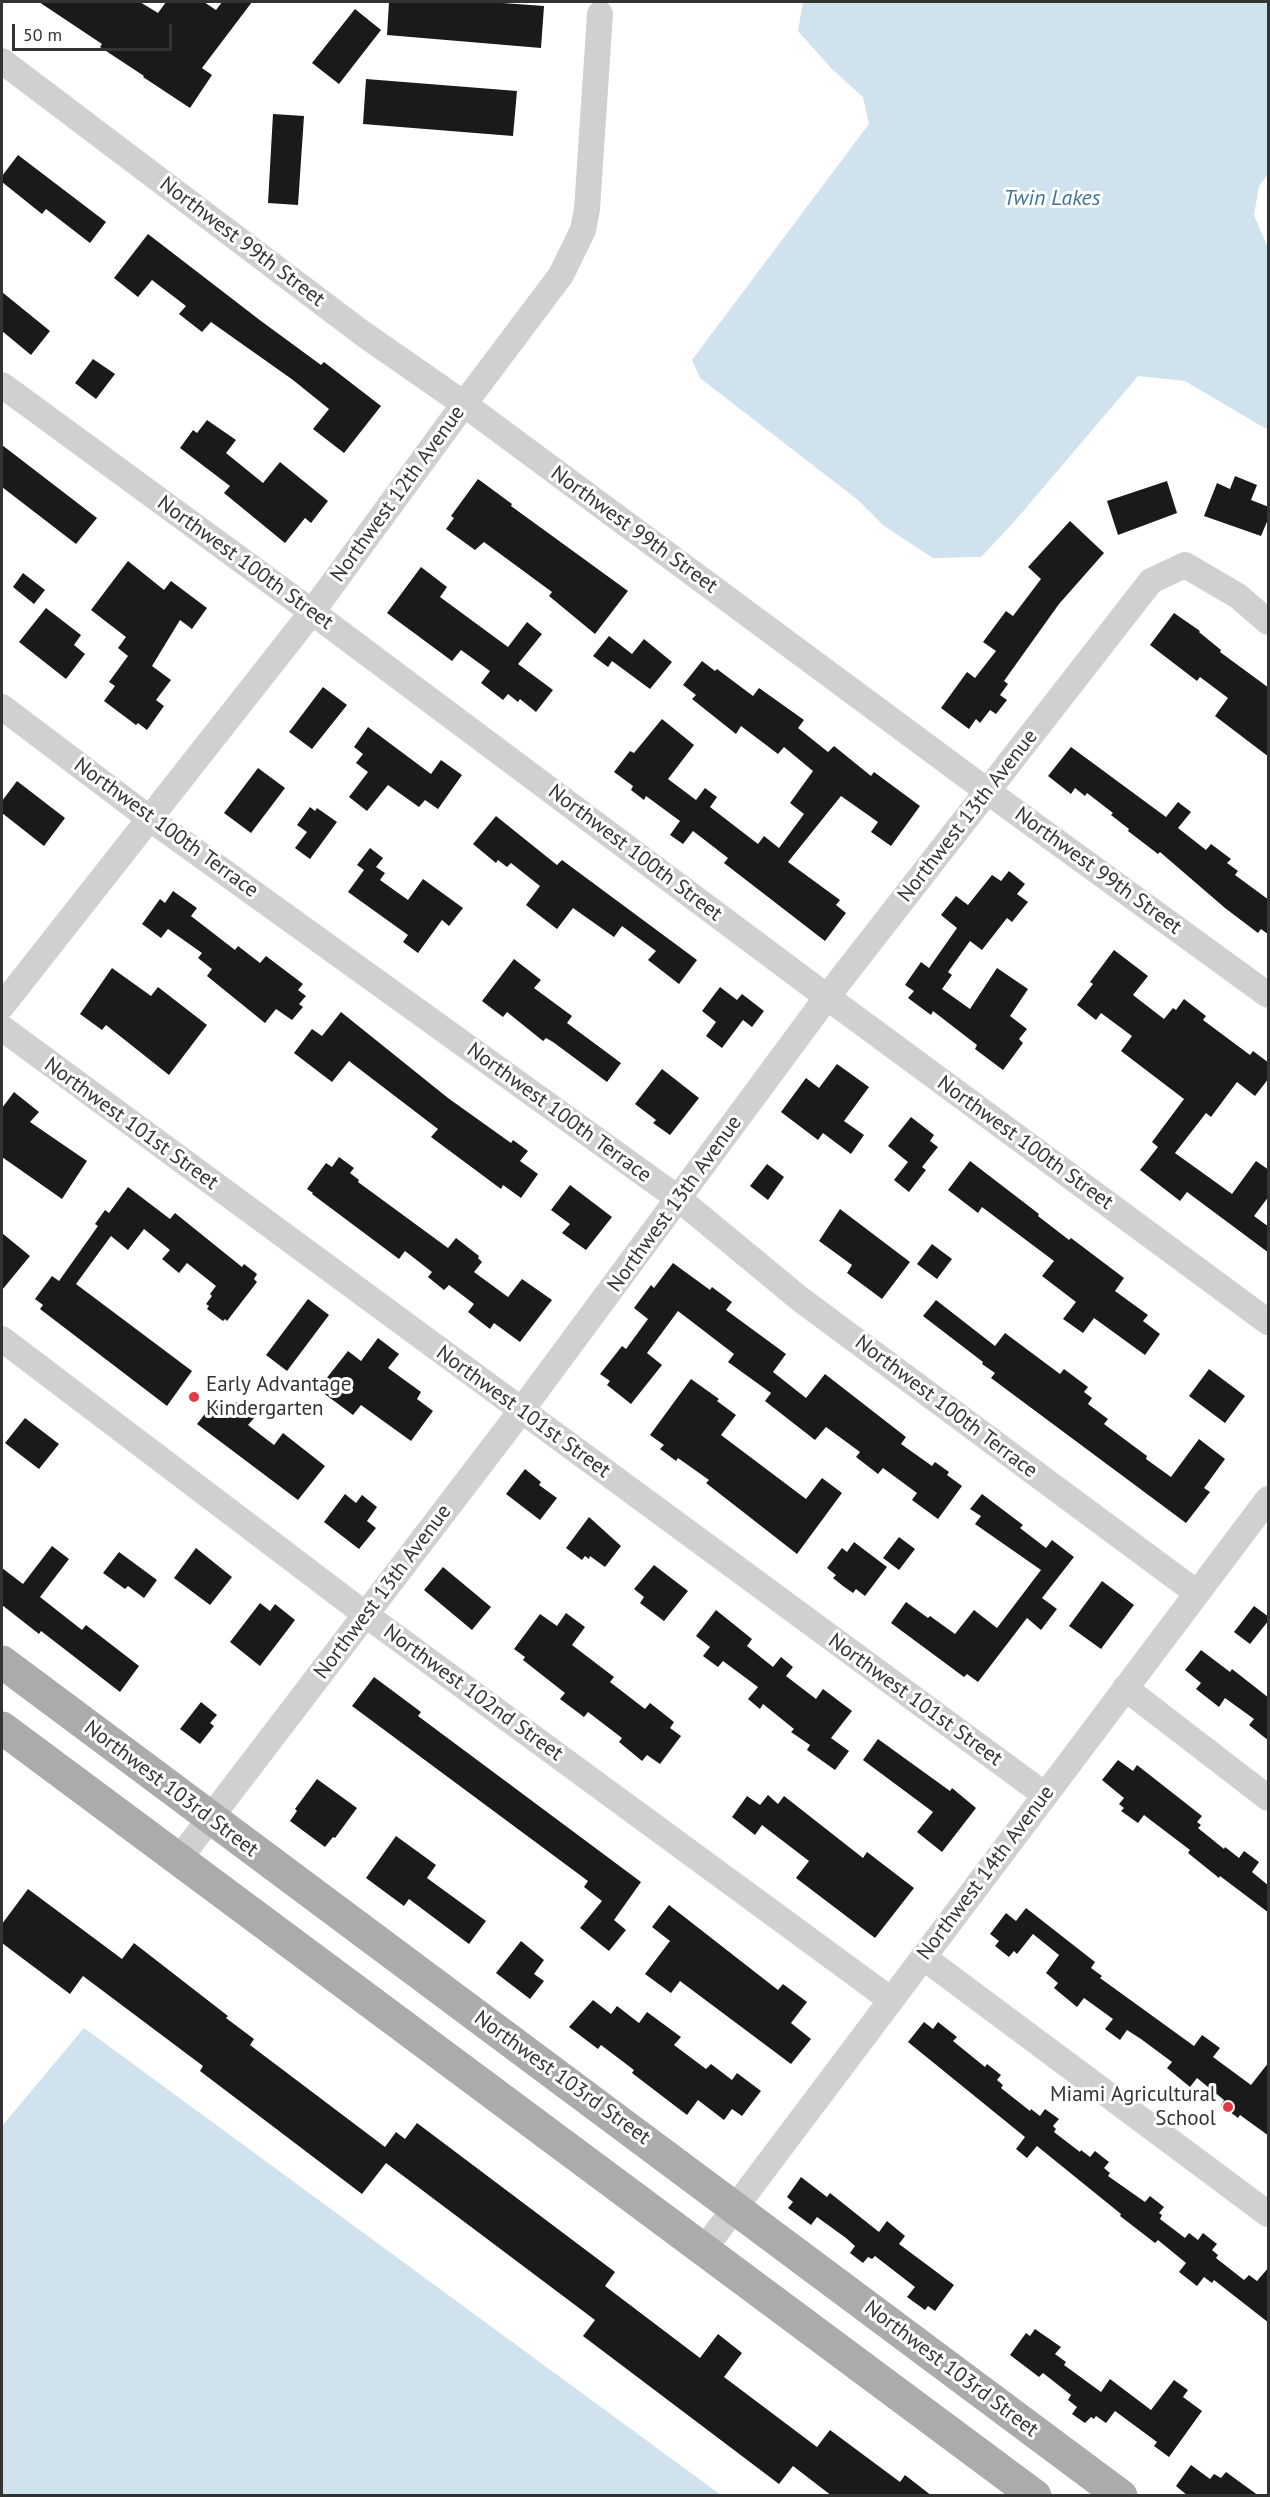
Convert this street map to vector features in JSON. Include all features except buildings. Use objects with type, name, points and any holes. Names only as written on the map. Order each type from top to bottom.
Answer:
[{"type":"main road","name":"Northwest 103rd Street","points":[[2,1662],[1121,2496]]},
{"type":"main road","points":[[2,1728],[1035,2496]]},
{"type":"street","name":"Northwest 12th Avenue","points":[[2,1006],[312,612],[561,275],[583,230],[587,209],[600,14]]},
{"type":"street","name":"Northwest 99th Street","points":[[2,61],[353,326],[464,404],[987,791],[1269,995]]},
{"type":"street","name":"Northwest 100th Street","points":[[2,384],[1269,1322]]},
{"type":"street","name":"Northwest 13th Avenue","points":[[179,1859],[521,1411],[827,997],[1151,581],[1185,565],[1238,596],[1269,622]]},
{"type":"street","name":"Northwest 100th Terrace","points":[[2,707],[149,818],[679,1199],[800,1299],[1197,1593]]},
{"type":"street","name":"Northwest 101st Street","points":[[2,1028],[1045,1795]]},
{"type":"street","name":"Northwest 102nd Street","points":[[2,1339],[366,1615],[891,2000]]},
{"type":"street","name":"Northwest 14th Avenue","points":[[704,2249],[1269,1499]]},
{"type":"street","points":[[1125,1688],[1269,1798]]},
{"type":"street","points":[[923,1957],[1269,2214]]},
{"type":"water","name":"Twin Lakes","points":[[803,2],[1268,2],[1268,174],[1259,186],[1254,215],[1268,248],[1268,430],[1185,381],[1138,376],[1014,522],[981,557],[933,558],[884,526],[858,500],[700,378],[692,360],[869,124],[863,97],[831,68],[798,31]]},
{"type":"water","points":[[84,2028],[721,2495],[2,2495],[2,2126]]},
{"type":"place","name":"Early Advantage Kindergarten","points":[[194,1397]]},
{"type":"place","name":"Miami Agricultural School","points":[[1228,2107]]}]
